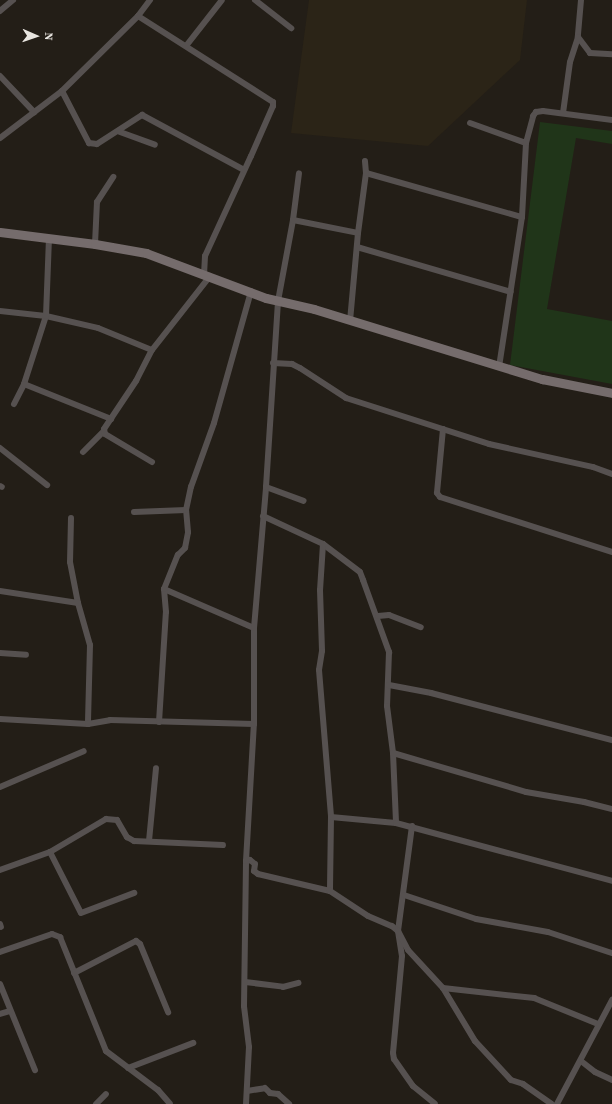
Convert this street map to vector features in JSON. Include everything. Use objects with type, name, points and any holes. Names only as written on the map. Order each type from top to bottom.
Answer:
[{"type":"street","points":[[0,11],[13,0]]},
{"type":"street","points":[[0,138],[62,92],[138,16],[150,0]]},
{"type":"street","points":[[186,46],[222,0]]},
{"type":"street","points":[[255,0],[291,28]]},
{"type":"street","points":[[563,114],[570,62],[578,37],[581,0]]},
{"type":"street","points":[[83,452],[103,432],[136,381],[152,350],[207,275],[205,256],[273,106],[273,102],[138,16]]},
{"type":"street","points":[[578,37],[590,53],[612,54]]},
{"type":"street","points":[[0,76],[34,112]]},
{"type":"street","points":[[62,92],[89,143],[97,144],[120,132],[136,117],[146,117],[244,170]]},
{"type":"street","points":[[500,367],[522,217],[526,143],[530,122],[536,112],[612,120]]},
{"type":"street","points":[[470,124],[526,143]]},
{"type":"street","points":[[120,132],[155,145]]},
{"type":"street","points":[[350,321],[358,233],[366,173],[365,161]]},
{"type":"street","points":[[246,1104],[249,1047],[244,1006],[246,861],[254,724],[254,628],[266,487],[278,301],[293,220],[299,173]]},
{"type":"street","points":[[366,173],[522,217]]},
{"type":"street","points":[[95,244],[97,202],[113,178]]},
{"type":"street","points":[[293,220],[358,233]]},
{"type":"street","points":[[0,232],[95,244],[146,253],[278,301],[350,321],[542,380],[612,393]]},
{"type":"street","points":[[14,404],[24,384],[46,316],[49,238]]},
{"type":"street","points":[[357,247],[511,292]]},
{"type":"street","points":[[158,722],[166,612],[164,589],[178,556],[186,548],[188,532],[186,510],[191,487],[214,423],[251,291]]},
{"type":"street","points":[[0,311],[46,316],[112,332],[152,350]]},
{"type":"street","points":[[273,364],[292,364],[346,398],[489,444],[593,467],[612,474]]},
{"type":"street","points":[[24,384],[111,419]]},
{"type":"street","points":[[443,429],[437,493],[440,497],[612,552]]},
{"type":"street","points":[[103,432],[152,462]]},
{"type":"street","points":[[0,448],[47,485]]},
{"type":"street","points":[[266,487],[304,501]]},
{"type":"street","points":[[134,512],[186,510]]},
{"type":"street","points":[[263,516],[323,544],[360,572],[378,616],[389,652],[387,706],[393,753],[396,822]]},
{"type":"street","points":[[72,518],[70,554],[78,603],[90,645],[88,724]]},
{"type":"street","points":[[323,544],[320,590],[322,651],[320,670],[331,817],[330,891]]},
{"type":"street","points":[[164,589],[254,628]]},
{"type":"street","points":[[0,591],[78,603]]},
{"type":"street","points":[[378,616],[389,615],[421,627]]},
{"type":"street","points":[[0,653],[26,655]]},
{"type":"street","points":[[388,685],[430,693],[612,740]]},
{"type":"street","points":[[0,719],[88,724],[110,720],[254,724]]},
{"type":"street","points":[[0,787],[84,751]]},
{"type":"street","points":[[393,753],[526,792],[612,809]]},
{"type":"street","points":[[149,841],[156,768]]},
{"type":"street","points":[[331,817],[396,822],[612,881]]},
{"type":"street","points":[[0,870],[50,852],[106,819],[111,819],[120,823],[131,839],[223,845]]},
{"type":"street","points":[[412,826],[398,931],[402,956],[394,1059],[413,1086],[435,1104]]},
{"type":"street","points":[[50,852],[81,913],[134,893]]},
{"type":"street","points":[[246,861],[250,860],[255,864],[254,871],[258,874],[330,891],[398,931],[408,950],[443,988],[470,1034],[511,1080],[523,1084],[552,1104]]},
{"type":"street","points":[[404,895],[476,919],[548,932],[612,953]]},
{"type":"street","points":[[0,952],[56,934],[60,937],[106,1051],[158,1090],[170,1104]]},
{"type":"street","points":[[74,973],[136,942],[140,944],[168,1012]]},
{"type":"street","points":[[245,982],[283,987],[298,983]]},
{"type":"street","points":[[0,984],[35,1070]]},
{"type":"street","points":[[443,988],[534,998],[598,1024]]},
{"type":"street","points":[[557,1104],[612,1000]]},
{"type":"street","points":[[0,1014],[10,1011]]},
{"type":"street","points":[[128,1068],[193,1043]]},
{"type":"street","points":[[581,1060],[612,1080]]},
{"type":"street","points":[[247,1091],[265,1088],[270,1093],[278,1094],[289,1104]]},
{"type":"street","points":[[96,1104],[106,1094]]},
{"type":"shaded area","points":[[309,0],[527,0],[520,60],[428,146],[291,133]]},
{"type":"green space","points":[[540,122],[612,131],[612,144],[576,138],[547,309],[612,321],[612,384],[510,365]]}]
